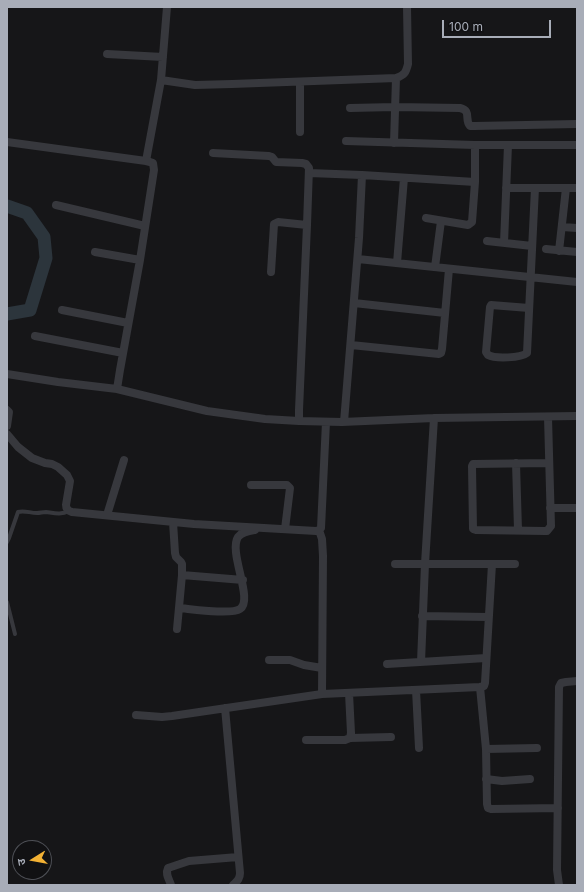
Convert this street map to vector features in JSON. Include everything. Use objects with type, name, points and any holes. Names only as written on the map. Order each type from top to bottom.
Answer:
[{"type":"street","points":[[146,161],[161,80],[167,7]]},
{"type":"street","points":[[161,80],[196,84],[232,84],[396,78],[403,76],[408,64],[407,7]]},
{"type":"street","points":[[107,54],[163,57]]},
{"type":"street","points":[[394,142],[396,78]]},
{"type":"street","points":[[300,82],[300,132]]},
{"type":"street","points":[[350,108],[460,108],[465,109],[467,112],[468,124],[470,126],[577,124]]},
{"type":"street","points":[[346,141],[577,145]]},
{"type":"street","points":[[7,142],[152,163],[154,170],[117,389]]},
{"type":"street","points":[[426,218],[468,225],[472,222],[475,182],[475,144]]},
{"type":"street","points":[[504,243],[508,145]]},
{"type":"street","points":[[213,153],[269,156],[276,162],[302,163],[306,164],[309,168],[299,421]]},
{"type":"street","points":[[309,173],[475,182]]},
{"type":"street","points":[[344,422],[358,259],[362,175]]},
{"type":"street","points":[[397,263],[404,178]]},
{"type":"street","points":[[506,188],[577,188]]},
{"type":"street","points":[[529,308],[490,307],[486,352],[488,355],[492,357],[522,356],[527,353],[535,188]]},
{"type":"street","points":[[559,251],[566,188]]},
{"type":"street","points":[[56,205],[145,226]]},
{"type":"street","points":[[435,267],[440,221]]},
{"type":"street","points":[[271,272],[274,224],[278,222],[307,225]]},
{"type":"street","points":[[562,227],[577,228]]},
{"type":"street","points":[[487,241],[532,246]]},
{"type":"street","points":[[546,249],[577,252]]},
{"type":"street","points":[[95,252],[140,260]]},
{"type":"street","points":[[358,259],[577,282]]},
{"type":"street","points":[[350,345],[441,353],[449,269]]},
{"type":"street","points":[[354,303],[445,313]]},
{"type":"street","points":[[62,310],[128,323]]},
{"type":"street","points":[[35,336],[123,353]]},
{"type":"street","points":[[7,374],[117,389],[207,411],[265,419],[344,422],[434,418],[577,416]]},
{"type":"street","points":[[7,410],[9,412],[7,426]]},
{"type":"street","points":[[548,417],[551,526],[547,531],[473,529],[473,464],[549,463]]},
{"type":"street","points":[[421,662],[422,616],[434,418]]},
{"type":"street","points":[[322,694],[323,556],[322,539],[319,530],[321,528],[326,422]]},
{"type":"street","points":[[7,434],[18,448],[32,458],[52,464],[67,475],[70,481],[66,504],[68,511],[174,522],[260,528],[319,530]]},
{"type":"street","points":[[107,516],[124,460]]},
{"type":"street","points":[[516,463],[518,530]]},
{"type":"street","points":[[251,485],[287,485],[290,488],[285,529]]},
{"type":"street","points":[[550,508],[577,508]]},
{"type":"street","points":[[174,522],[175,553],[176,557],[182,564],[176,629]]},
{"type":"street","points":[[179,608],[230,612],[241,609],[244,601],[243,580],[236,556],[236,543],[239,537],[243,534],[260,528]]},
{"type":"street","points":[[395,564],[515,564]]},
{"type":"street","points":[[136,716],[172,716],[322,694],[484,686],[492,564]]},
{"type":"street","points":[[182,575],[243,580]]},
{"type":"street","points":[[422,616],[488,617]]},
{"type":"street","points":[[387,664],[486,658]]},
{"type":"street","points":[[269,660],[290,660],[304,666],[322,668]]},
{"type":"street","points":[[558,885],[559,687],[561,684],[566,682],[577,681]]},
{"type":"street","points":[[480,687],[486,749],[487,807],[489,809],[558,808]]},
{"type":"street","points":[[416,690],[419,748]]},
{"type":"street","points":[[349,693],[350,738]]},
{"type":"street","points":[[225,708],[240,876],[233,885]]},
{"type":"street","points":[[306,740],[345,740],[350,738],[390,737]]},
{"type":"street","points":[[486,749],[537,748]]},
{"type":"street","points":[[486,779],[530,779]]},
{"type":"street","points":[[171,885],[166,871],[168,868],[188,861],[238,857]]},
{"type":"lane","points":[[7,542],[10,538],[18,512],[45,512],[58,514],[68,511]]},
{"type":"lane","points":[[7,602],[15,634]]},
{"type":"waterway","points":[[7,206],[27,213],[44,237],[46,258],[30,310],[7,314]]}]
